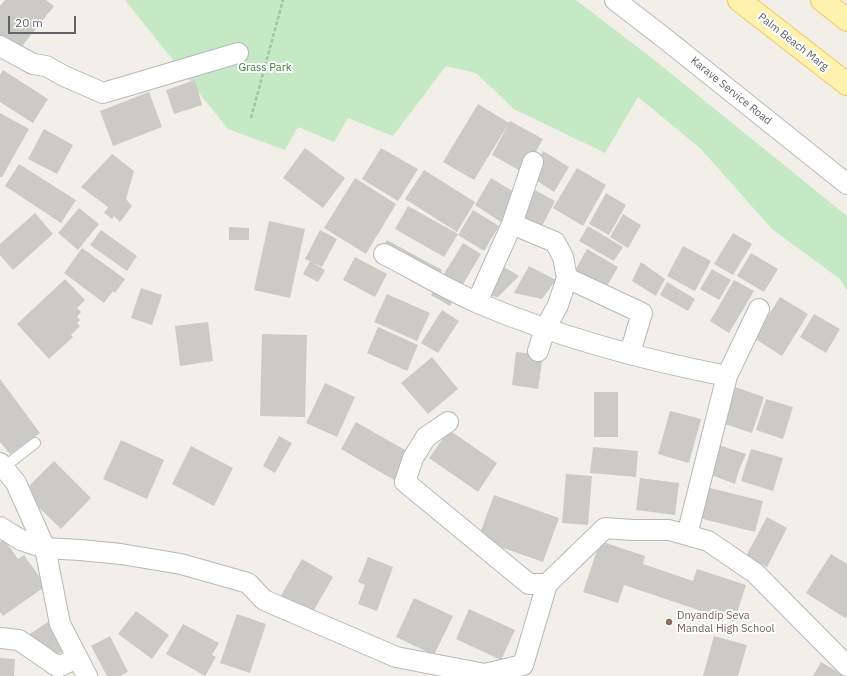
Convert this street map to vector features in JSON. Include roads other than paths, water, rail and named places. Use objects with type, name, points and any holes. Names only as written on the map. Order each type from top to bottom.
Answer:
[{"type":"main road","name":"Palm Beach Marg","points":[[739,0],[847,84]]},
{"type":"main road","points":[[822,0],[847,20]]},
{"type":"street","name":"Karave Service Road","points":[[615,0],[847,184]]},
{"type":"street","points":[[0,46],[33,64],[46,66],[64,76],[103,93],[238,53]]},
{"type":"street","points":[[477,302],[512,224],[533,162]]},
{"type":"street","points":[[512,224],[556,242],[563,257],[567,278],[558,305],[545,329],[538,351]]},
{"type":"street","points":[[384,254],[477,302],[545,329],[688,368],[727,376]]},
{"type":"street","points":[[567,278],[642,313],[630,353]]},
{"type":"street","points":[[687,535],[727,376],[759,309]]},
{"type":"street","points":[[448,422],[426,437],[413,458],[405,482],[529,584],[547,584]]},
{"type":"street","points":[[2,465],[16,483],[45,548],[60,624],[87,676]]},
{"type":"street","points":[[0,527],[21,540],[45,548],[121,554],[181,564],[248,583],[264,600],[396,657],[485,674],[523,665],[547,584],[605,528],[669,530],[708,541],[755,573],[847,666]]},
{"type":"street","points":[[0,638],[19,640],[58,667],[77,658]]},
{"type":"lane","points":[[2,465],[35,443]]},
{"type":"place","name":"Dnyandip Seva Mandal High School","points":[[669,622]]},
{"type":"park label","name":"Grass Park","points":[[265,68]]}]
